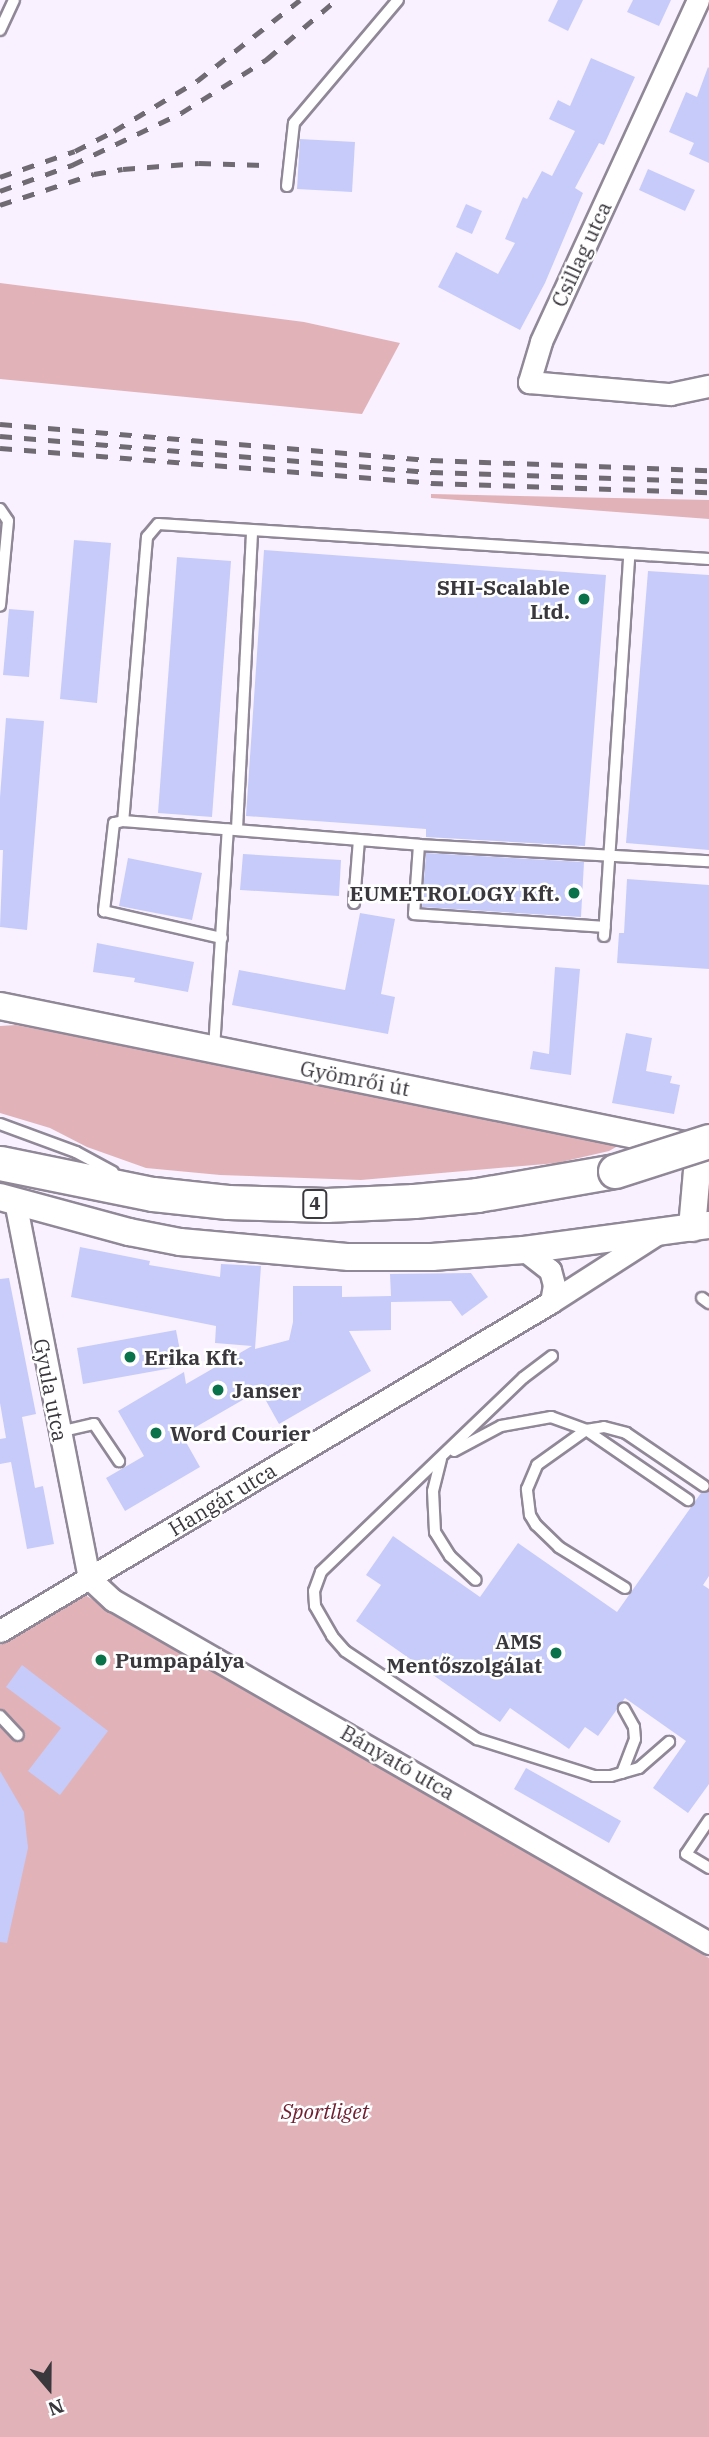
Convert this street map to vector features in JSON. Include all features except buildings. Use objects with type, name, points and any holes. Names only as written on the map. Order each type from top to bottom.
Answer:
[{"type":"main road","name":"4","points":[[0,1163],[153,1194],[228,1202],[326,1205],[414,1202],[516,1189],[615,1171],[706,1143]]},
{"type":"street","name":"Csillag utca","points":[[698,0],[541,342],[529,382],[670,394],[709,386]]},
{"type":"street","name":"Gyömrői út","points":[[0,1006],[706,1143]]},
{"type":"street","points":[[7,1199],[180,1242],[296,1254],[411,1258],[524,1250],[701,1226],[706,1143]]},
{"type":"street","name":"Gyula utca","points":[[7,1199],[89,1578]]},
{"type":"street","name":"Hangár utca","points":[[0,1631],[551,1302],[661,1231]]},
{"type":"street","points":[[524,1250],[550,1270],[554,1285],[551,1302]]},
{"type":"street","name":"Bányató utca","points":[[89,1578],[113,1600],[561,1855],[709,1943]]},
{"type":"lane","points":[[0,30],[3,18],[14,0]]},
{"type":"lane","points":[[287,186],[294,122],[398,0]]},
{"type":"lane","points":[[0,509],[8,522],[0,606]]},
{"type":"lane","points":[[123,821],[146,537],[158,524],[709,559]]},
{"type":"lane","points":[[214,1049],[233,829],[252,531]]},
{"type":"lane","points":[[419,845],[414,914],[604,932],[629,556]]},
{"type":"lane","points":[[222,937],[104,911],[114,823],[123,821],[359,841],[709,861]]},
{"type":"lane","points":[[354,903],[359,841]]},
{"type":"lane","points":[[0,1124],[76,1152],[153,1194]]},
{"type":"lane","points":[[552,1356],[523,1378],[321,1572],[314,1591],[322,1620],[345,1651],[477,1739],[594,1776],[639,1768],[669,1742]]},
{"type":"lane","points":[[476,1580],[450,1556],[435,1532],[433,1491],[442,1457],[501,1426],[535,1417],[568,1420],[688,1500]]},
{"type":"lane","points":[[59,1432],[94,1424],[119,1461]]},
{"type":"lane","points":[[625,1588],[546,1537],[530,1515],[527,1489],[537,1465],[586,1430],[604,1427],[626,1433],[704,1486]]},
{"type":"lane","points":[[622,1773],[635,1739],[634,1727],[624,1709]]},
{"type":"lane","points":[[0,1716],[18,1735]]},
{"type":"lane","points":[[709,1820],[686,1854],[709,1868]]},
{"type":"green space","points":[[0,283],[304,322],[400,343],[362,414],[0,379]]},
{"type":"green space","points":[[431,494],[709,500],[709,519],[431,498]]},
{"type":"green space","points":[[16,1025],[623,1143],[609,1151],[557,1163],[361,1180],[220,1175],[146,1168],[87,1147],[50,1128],[0,1113],[0,1026]]},
{"type":"green space","name":"Sportliget","points":[[85,1595],[709,1958],[709,2437],[0,2437],[0,1645]]},
{"type":"railway","points":[[0,177],[75,151],[114,131],[197,81],[300,0]]},
{"type":"railway","points":[[0,191],[72,165],[181,113],[267,59],[336,0]]},
{"type":"railway","points":[[0,205],[94,174],[123,169],[199,163],[264,165]]},
{"type":"railway","points":[[0,424],[431,460],[709,470]]},
{"type":"railway","points":[[0,436],[431,472],[709,481]]},
{"type":"railway","points":[[0,448],[431,483],[709,492]]},
{"type":"place","name":"SHI-Scalable Ltd.","points":[[584,599]]},
{"type":"place","name":"EUMETROLOGY Kft.","points":[[574,893]]},
{"type":"place","name":"Erika Kft.","points":[[130,1357]]},
{"type":"place","name":"Janser","points":[[218,1390]]},
{"type":"place","name":"Word Courier","points":[[156,1433]]},
{"type":"place","name":"AMS Mentőszolgálat","points":[[556,1653]]},
{"type":"place","name":"Pumpapálya","points":[[101,1660]]}]
